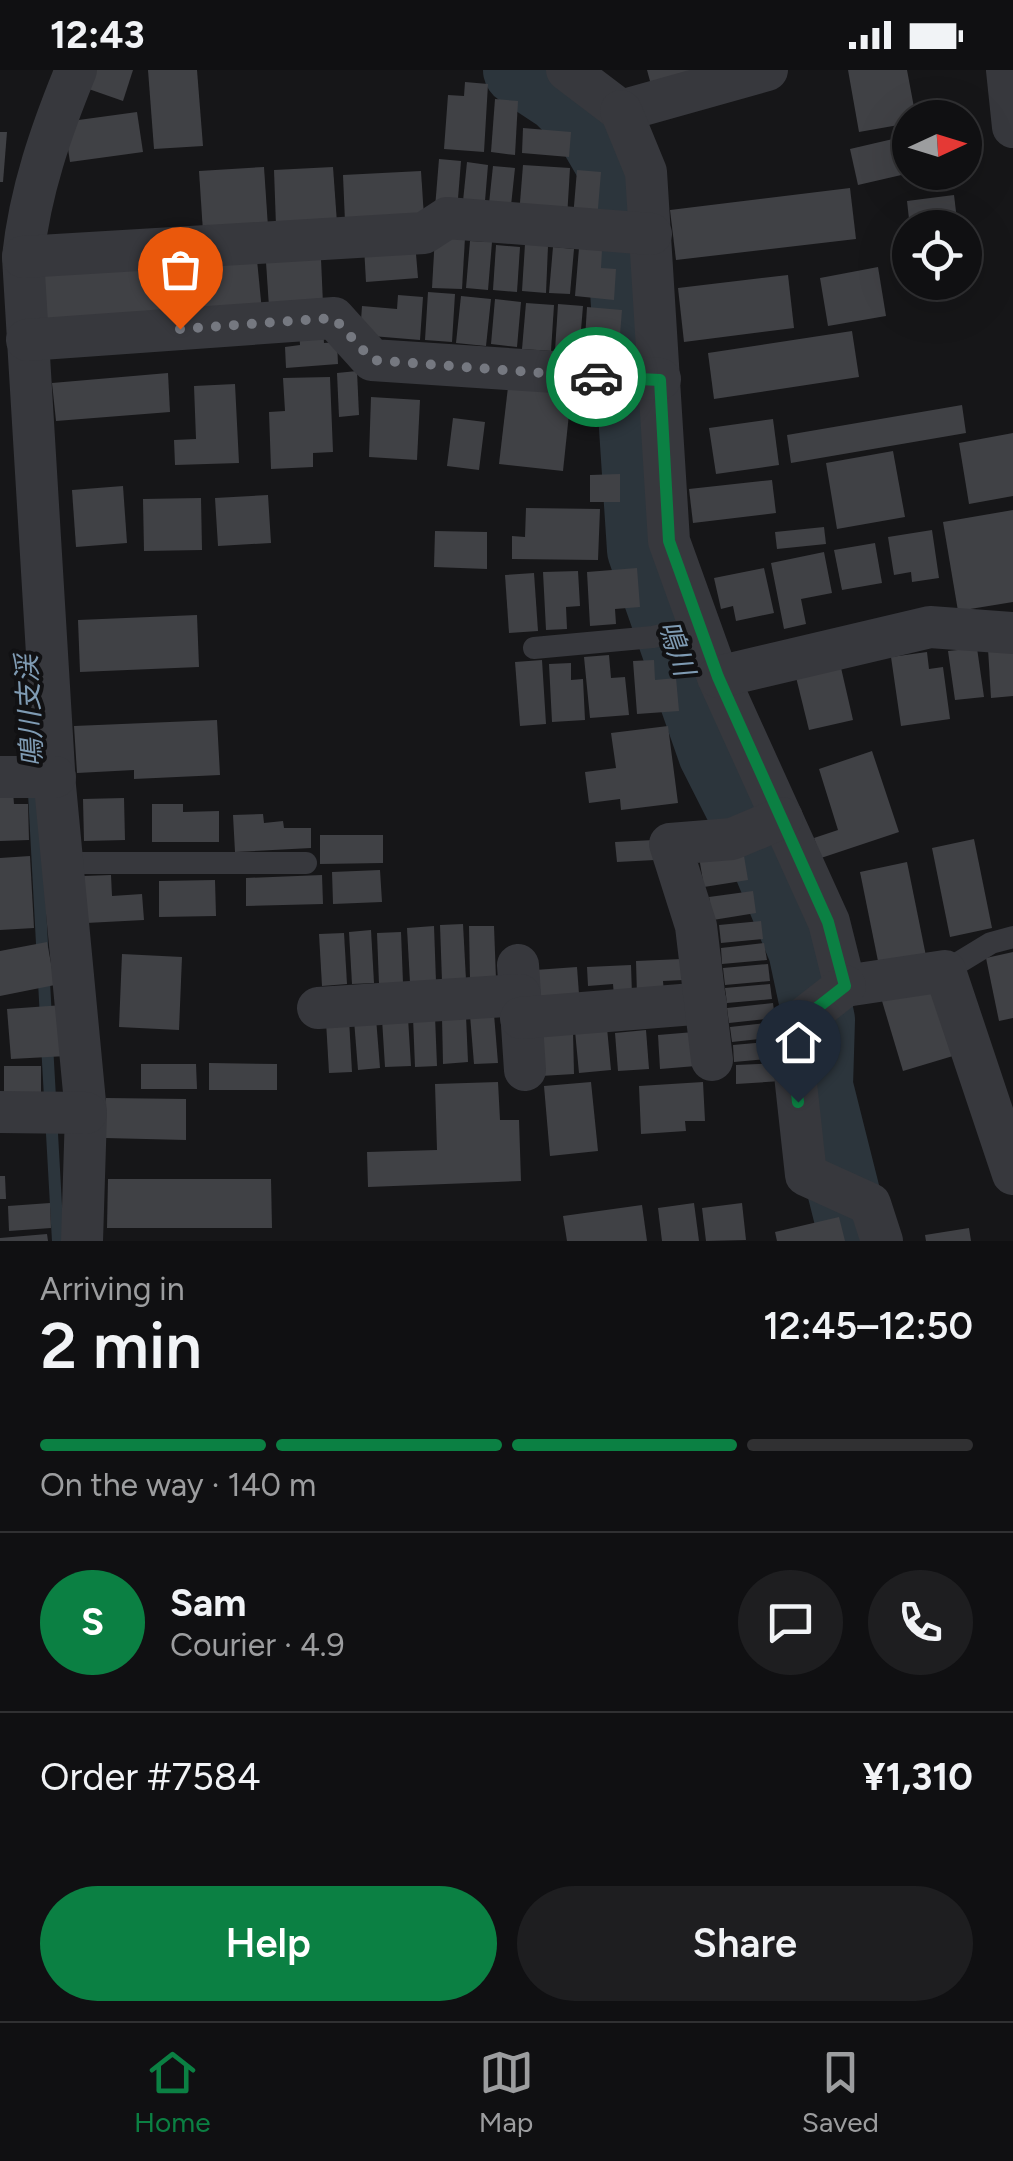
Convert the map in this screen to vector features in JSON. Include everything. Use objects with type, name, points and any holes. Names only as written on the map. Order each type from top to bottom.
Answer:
[{"type":"street","points":[[568,70],[621,111],[646,172],[669,541],[690,628],[718,677],[828,922],[844,987]]},
{"type":"street","points":[[621,111],[767,70]]},
{"type":"street","points":[[1006,70],[1013,126]]},
{"type":"street","points":[[75,72],[46,143],[18,232],[53,777],[82,1114],[82,1241]]},
{"type":"street","points":[[18,232],[424,233],[447,218],[649,233]]},
{"type":"street","points":[[27,340],[334,318],[372,360],[658,380]]},
{"type":"street","points":[[718,677],[930,627],[1013,634]]},
{"type":"street","points":[[3,777],[53,777]]},
{"type":"street","points":[[712,1060],[696,926],[670,844],[732,839],[780,819]]},
{"type":"street","points":[[876,1222],[806,1176],[790,1029],[844,987],[944,971],[1013,1174]]},
{"type":"street","points":[[318,1008],[520,993],[706,1003]]},
{"type":"street","points":[[520,993],[525,1070]]},
{"type":"street","points":[[12,1112],[82,1114]]},
{"type":"lane","points":[[534,648],[654,637],[690,628]]},
{"type":"lane","points":[[62,863],[306,863]]},
{"type":"lane","points":[[944,971],[991,943],[1013,937]]},
{"type":"building","points":[[89,70],[133,70],[123,101],[83,87]]},
{"type":"building","points":[[148,70],[197,70],[203,146],[154,149]]},
{"type":"building","points":[[647,70],[718,70],[653,92]]},
{"type":"building","points":[[848,70],[907,70],[913,100],[892,100],[892,126],[859,132]]},
{"type":"building","points":[[465,82],[488,84],[484,152],[444,149],[448,95],[464,96]]},
{"type":"building","points":[[495,99],[518,101],[515,155],[491,152]]},
{"type":"building","points":[[137,112],[143,152],[70,162],[64,122]]},
{"type":"building","points":[[523,128],[571,132],[569,157],[522,153]]},
{"type":"building","points":[[0,132],[7,132],[3,182],[0,182]]},
{"type":"building","points":[[892,139],[892,177],[858,185],[850,149]]},
{"type":"building","points":[[439,159],[461,161],[457,211],[435,208]]},
{"type":"building","points":[[467,162],[488,165],[484,213],[462,211]]},
{"type":"building","points":[[523,165],[570,168],[567,218],[519,215]]},
{"type":"building","points":[[493,166],[515,168],[510,215],[488,213]]},
{"type":"building","points":[[264,167],[268,227],[203,232],[199,171]]},
{"type":"building","points":[[333,167],[337,223],[276,226],[274,170]]},
{"type":"building","points":[[577,170],[601,172],[597,220],[573,218]]},
{"type":"building","points":[[421,171],[424,217],[345,222],[343,175]]},
{"type":"building","points":[[850,188],[856,239],[676,260],[670,210]]},
{"type":"building","points":[[954,195],[956,210],[908,210],[907,201]]},
{"type":"building","points":[[435,236],[465,238],[462,289],[432,288]]},
{"type":"building","points":[[470,241],[492,242],[488,290],[466,288]]},
{"type":"building","points":[[525,244],[548,246],[546,293],[522,291]]},
{"type":"building","points":[[496,245],[520,247],[517,292],[493,290]]},
{"type":"building","points":[[364,246],[416,254],[418,278],[366,282]]},
{"type":"building","points":[[553,247],[574,249],[570,294],[549,293]]},
{"type":"building","points":[[579,248],[602,250],[601,268],[616,269],[614,300],[575,296]]},
{"type":"building","points":[[321,259],[323,304],[269,307],[266,262]]},
{"type":"building","points":[[257,260],[262,311],[176,318],[172,268]]},
{"type":"building","points":[[163,266],[167,318],[45,327],[42,276]]},
{"type":"building","points":[[878,267],[886,316],[828,326],[820,278]]},
{"type":"building","points":[[788,275],[794,328],[684,342],[678,288]]},
{"type":"building","points":[[428,292],[455,294],[452,342],[425,340]]},
{"type":"building","points":[[398,295],[423,297],[420,340],[360,335],[362,306],[397,309]]},
{"type":"building","points":[[461,296],[491,299],[486,346],[456,343]]},
{"type":"building","points":[[495,299],[521,302],[517,347],[491,344]]},
{"type":"building","points":[[526,303],[554,305],[551,351],[522,349]]},
{"type":"building","points":[[558,304],[583,306],[579,354],[555,351]]},
{"type":"building","points":[[587,307],[622,310],[618,359],[584,356]]},
{"type":"building","points":[[323,328],[324,343],[337,342],[338,364],[286,368],[285,347],[300,345],[299,329]]},
{"type":"building","points":[[852,331],[859,377],[714,399],[708,353]]},
{"type":"building","points":[[357,371],[359,415],[339,417],[337,373]]},
{"type":"building","points":[[168,373],[170,412],[56,421],[52,383]]},
{"type":"building","points":[[330,377],[333,452],[313,453],[313,467],[271,469],[269,412],[285,411],[283,378]]},
{"type":"building","points":[[235,384],[239,463],[175,465],[174,440],[196,439],[194,386]]},
{"type":"building","points":[[508,387],[571,395],[563,471],[499,464]]},
{"type":"building","points":[[582,392],[620,394],[618,422],[579,419]]},
{"type":"building","points":[[371,397],[420,400],[417,460],[369,457]]},
{"type":"building","points":[[962,405],[966,433],[791,463],[787,435]]},
{"type":"building","points":[[453,418],[485,422],[479,470],[447,466]]},
{"type":"building","points":[[773,419],[779,465],[716,474],[709,428]]},
{"type":"building","points":[[1013,433],[1013,496],[969,504],[959,443]]},
{"type":"building","points":[[893,451],[905,517],[837,529],[826,463]]},
{"type":"building","points":[[620,474],[620,502],[590,502],[590,475]]},
{"type":"building","points":[[772,480],[776,513],[693,523],[689,489]]},
{"type":"building","points":[[123,486],[127,543],[76,547],[72,490]]},
{"type":"building","points":[[268,495],[271,543],[218,546],[215,498]]},
{"type":"building","points":[[201,498],[202,550],[144,551],[143,499]]},
{"type":"building","points":[[526,508],[600,509],[598,560],[512,559],[512,536],[525,537]]},
{"type":"building","points":[[1013,510],[1013,602],[958,611],[943,522]]},
{"type":"building","points":[[824,527],[826,544],[777,549],[775,532]]},
{"type":"building","points":[[932,530],[939,578],[912,582],[911,572],[894,575],[888,537]]},
{"type":"building","points":[[435,531],[487,532],[487,569],[434,567]]},
{"type":"building","points":[[875,543],[882,583],[842,590],[834,550]]},
{"type":"building","points":[[824,552],[832,593],[801,599],[806,624],[784,629],[771,563]]},
{"type":"building","points":[[637,568],[640,607],[615,609],[616,624],[590,626],[587,572]]},
{"type":"building","points":[[764,568],[774,613],[736,621],[733,606],[721,609],[714,578]]},
{"type":"building","points":[[578,571],[580,606],[566,607],[567,629],[546,630],[543,572]]},
{"type":"building","points":[[534,573],[538,631],[509,633],[505,575]]},
{"type":"building","points":[[197,615],[199,667],[80,672],[78,620]]},
{"type":"building","points":[[1013,646],[1013,696],[991,698],[988,649]]},
{"type":"building","points":[[977,648],[984,697],[955,700],[948,651]]},
{"type":"building","points":[[927,652],[929,669],[943,667],[950,719],[901,726],[891,657]]},
{"type":"building","points":[[609,655],[611,678],[625,677],[629,715],[590,718],[584,657]]},
{"type":"building","points":[[839,659],[853,720],[809,730],[794,669]]},
{"type":"building","points":[[542,660],[546,724],[520,726],[515,662]]},
{"type":"building","points":[[654,660],[655,680],[676,678],[679,711],[637,714],[633,661]]},
{"type":"building","points":[[571,663],[571,680],[583,679],[585,720],[552,722],[549,664]]},
{"type":"building","points":[[217,720],[220,775],[134,779],[134,770],[77,773],[74,726]]},
{"type":"building","points":[[668,726],[678,803],[621,810],[620,799],[589,803],[585,772],[616,768],[611,733]]},
{"type":"building","points":[[872,751],[899,832],[821,858],[814,838],[838,830],[819,769]]},
{"type":"building","points":[[0,792],[13,792],[14,804],[28,804],[29,840],[0,841]]},
{"type":"building","points":[[124,798],[125,840],[84,841],[83,799]]},
{"type":"building","points":[[152,804],[183,804],[183,812],[219,811],[219,842],[152,842]]},
{"type":"building","points":[[263,814],[264,823],[283,821],[284,828],[311,828],[311,848],[235,852],[233,815]]},
{"type":"building","points":[[320,835],[383,835],[383,863],[320,864]]},
{"type":"building","points":[[974,839],[992,928],[950,937],[932,848]]},
{"type":"building","points":[[654,840],[655,860],[617,862],[615,842]]},
{"type":"building","points":[[743,850],[748,880],[704,887],[699,857]]},
{"type":"building","points":[[30,856],[34,928],[0,930],[0,858]]},
{"type":"building","points":[[907,862],[926,956],[879,966],[860,872]]},
{"type":"building","points":[[380,870],[382,902],[333,904],[332,872]]},
{"type":"building","points":[[111,875],[112,896],[142,894],[144,920],[86,923],[84,876]]},
{"type":"building","points":[[322,875],[323,904],[246,906],[246,878]]},
{"type":"building","points":[[215,880],[216,916],[159,917],[159,881]]},
{"type":"building","points":[[753,891],[756,913],[713,920],[709,897]]},
{"type":"building","points":[[761,921],[763,939],[721,943],[719,925]]},
{"type":"building","points":[[463,924],[466,980],[442,981],[440,925]]},
{"type":"building","points":[[434,926],[436,982],[410,983],[407,928]]},
{"type":"building","points":[[469,926],[494,926],[496,979],[470,980]]},
{"type":"building","points":[[371,930],[374,983],[352,984],[349,932]]},
{"type":"building","points":[[401,932],[403,983],[379,984],[377,933]]},
{"type":"building","points":[[344,933],[347,984],[322,986],[319,934]]},
{"type":"building","points":[[47,942],[55,985],[0,996],[0,951]]},
{"type":"building","points":[[764,943],[767,960],[722,964],[721,948]]},
{"type":"building","points":[[1013,952],[1013,1018],[999,1021],[986,958]]},
{"type":"building","points":[[122,954],[182,957],[179,1030],[119,1027]]},
{"type":"building","points":[[682,959],[683,980],[663,981],[664,993],[637,995],[636,961]]},
{"type":"building","points":[[768,964],[770,981],[725,985],[723,968]]},
{"type":"building","points":[[631,965],[632,995],[614,996],[613,984],[588,986],[587,967]]},
{"type":"building","points":[[577,967],[579,994],[537,997],[535,970]]},
{"type":"building","points":[[770,984],[772,999],[727,1003],[725,988]]},
{"type":"building","points":[[932,986],[953,1056],[903,1071],[882,1001]]},
{"type":"building","points":[[773,1003],[775,1018],[729,1023],[727,1008]]},
{"type":"building","points":[[63,1005],[67,1056],[11,1059],[7,1009]]},
{"type":"building","points":[[494,1014],[498,1063],[474,1064],[470,1015]]},
{"type":"building","points":[[435,1016],[437,1066],[415,1067],[413,1017]]},
{"type":"building","points":[[466,1016],[468,1062],[443,1064],[442,1017]]},
{"type":"building","points":[[376,1018],[380,1068],[358,1070],[354,1020]]},
{"type":"building","points":[[408,1018],[411,1066],[385,1067],[382,1019]]},
{"type":"building","points":[[349,1019],[352,1072],[329,1073],[326,1021]]},
{"type":"building","points":[[776,1022],[778,1037],[732,1042],[730,1027]]},
{"type":"building","points":[[607,1028],[611,1070],[579,1073],[575,1031]]},
{"type":"building","points":[[646,1030],[649,1069],[618,1071],[615,1033]]},
{"type":"building","points":[[573,1032],[574,1074],[541,1076],[539,1034]]},
{"type":"building","points":[[694,1032],[696,1066],[660,1069],[658,1035]]},
{"type":"building","points":[[777,1041],[779,1058],[734,1062],[733,1045]]},
{"type":"building","points":[[209,1063],[277,1064],[277,1090],[209,1090]]},
{"type":"building","points":[[781,1063],[781,1081],[736,1084],[736,1065]]},
{"type":"building","points":[[141,1064],[196,1064],[197,1089],[141,1089]]},
{"type":"building","points":[[4,1066],[41,1066],[41,1094],[4,1094]]},
{"type":"building","points":[[498,1082],[500,1120],[519,1120],[521,1181],[368,1187],[367,1152],[437,1150],[435,1084]]},
{"type":"building","points":[[591,1082],[598,1151],[550,1156],[544,1086]]},
{"type":"building","points":[[703,1082],[705,1121],[685,1121],[686,1131],[641,1134],[639,1086]]},
{"type":"building","points":[[106,1098],[186,1099],[186,1140],[105,1138]]},
{"type":"building","points":[[0,1176],[5,1176],[6,1199],[0,1199]]},
{"type":"building","points":[[108,1179],[271,1179],[272,1228],[107,1228]]},
{"type":"building","points":[[50,1203],[51,1228],[9,1231],[8,1206]]},
{"type":"building","points":[[694,1203],[699,1241],[662,1241],[658,1208]]},
{"type":"building","points":[[742,1203],[746,1240],[706,1241],[702,1208]]},
{"type":"building","points":[[642,1205],[647,1241],[567,1241],[563,1216]]},
{"type":"building","points":[[839,1217],[845,1241],[777,1241],[775,1232]]},
{"type":"building","points":[[969,1228],[971,1241],[926,1241],[925,1235]]},
{"type":"building","points":[[47,1234],[48,1241],[0,1241],[0,1238]]},
{"type":"waterway","name":"鳴川","points":[[519,70],[560,97],[590,127],[615,170],[643,550],[714,753],[762,848],[804,950],[819,1020],[817,1086],[856,1241]]},
{"type":"waterway","name":"鳴川支渓","points":[[29,699],[46,1019]]},
{"type":"waterway","name":"鳴川支渓","points":[[47,1044],[58,1241]]},
{"type":"way so far","points":[[180,329],[334,318],[372,360],[596,377]]},
{"type":"route","points":[[596,377],[660,380],[669,541],[718,677],[828,922],[845,986],[790,1029],[798,1102]]}]
